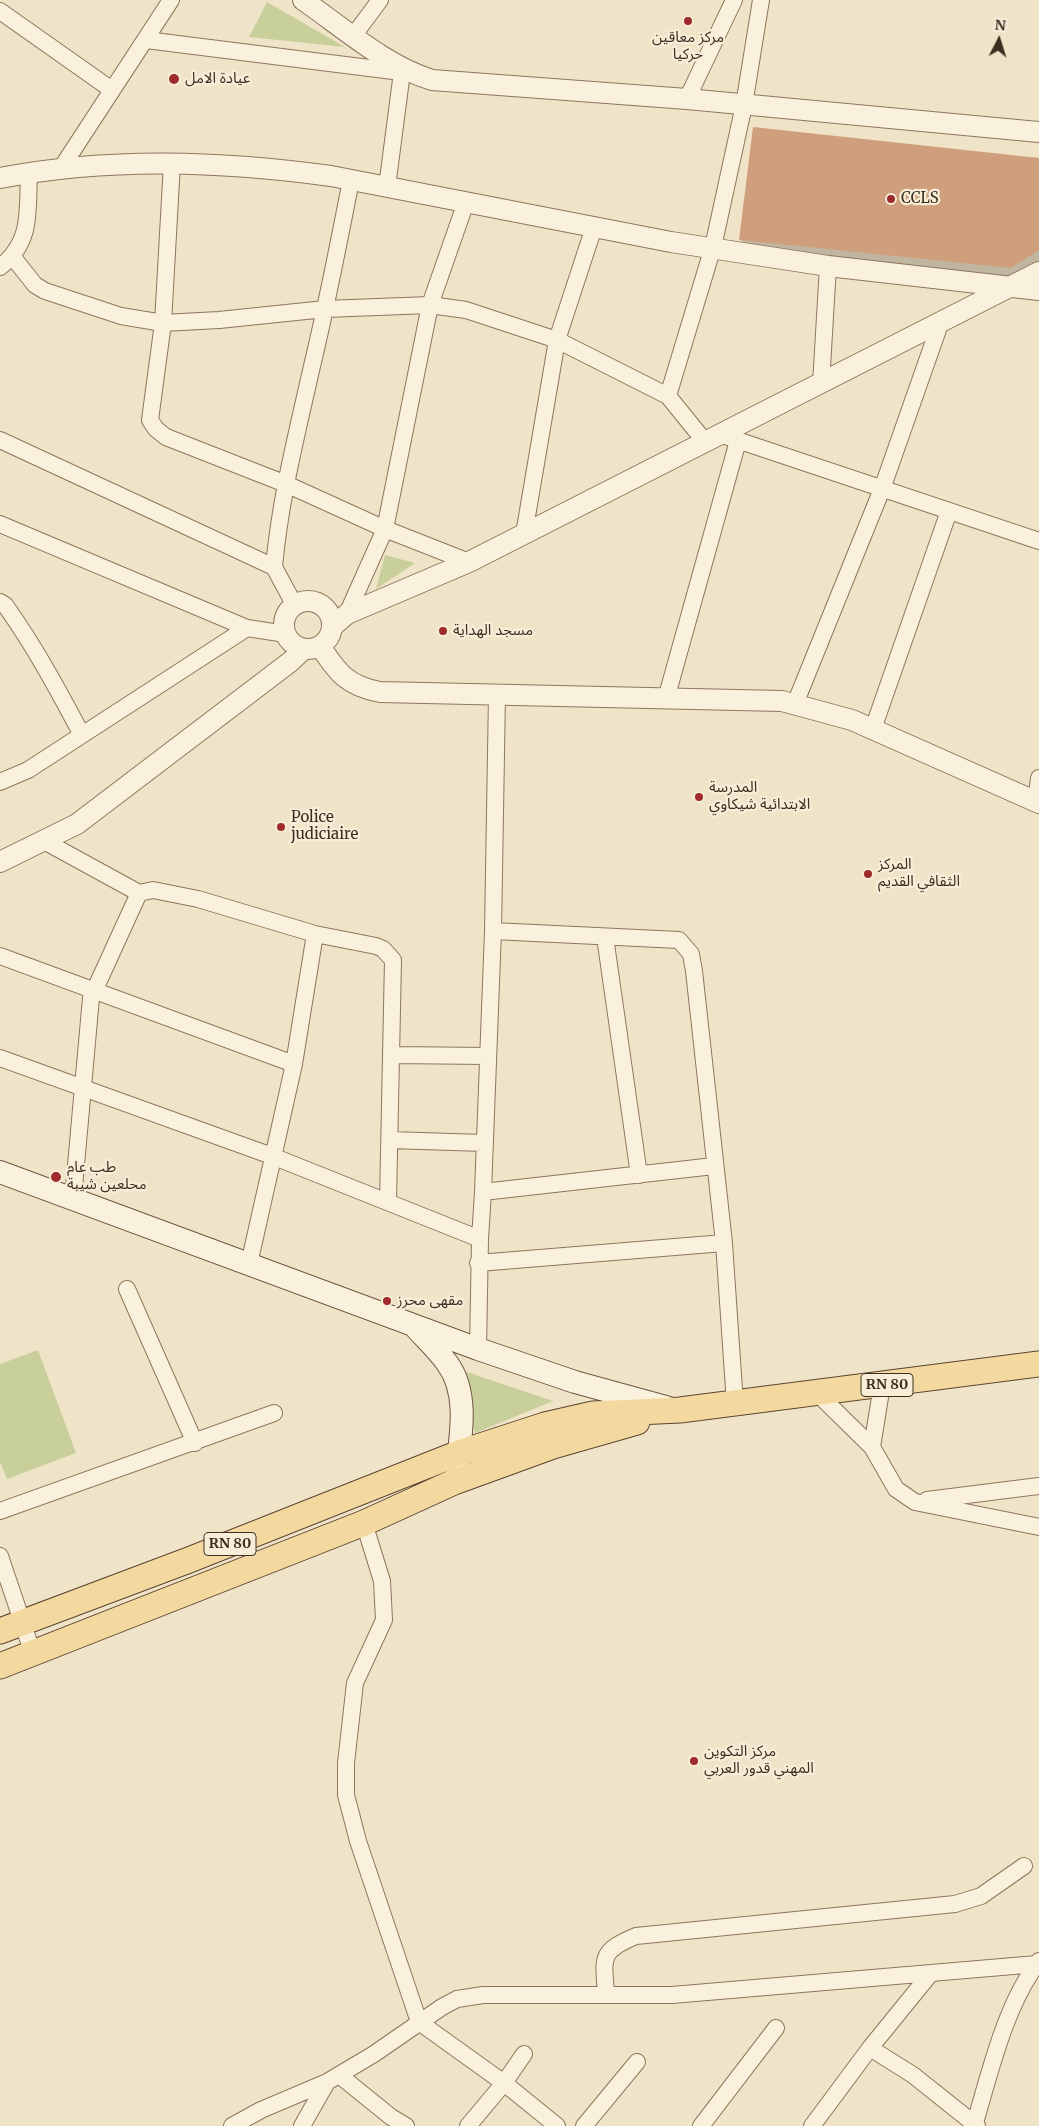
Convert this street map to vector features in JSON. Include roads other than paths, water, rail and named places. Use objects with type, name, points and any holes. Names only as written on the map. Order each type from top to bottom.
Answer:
[{"type":"main road","points":[[0,1172],[478,1349],[575,1382],[680,1410]]},
{"type":"main road","points":[[414,1326],[448,1364],[455,1377],[462,1413],[459,1454],[454,1482]]},
{"type":"main road","name":"RN 80","points":[[0,1631],[189,1560],[459,1454],[545,1425],[593,1414],[680,1410],[735,1404],[1039,1364]]},
{"type":"main road","name":"RN 80","points":[[0,1666],[364,1523],[454,1482],[553,1446],[680,1410]]},
{"type":"main road","points":[[189,1560],[199,1589]]},
{"type":"street","points":[[60,170],[171,0]]},
{"type":"street","points":[[303,0],[408,73]]},
{"type":"street","points":[[354,35],[380,0]]},
{"type":"street","points":[[687,99],[734,0]]},
{"type":"street","points":[[668,396],[713,247],[744,104],[762,0]]},
{"type":"street","points":[[0,11],[112,90]]},
{"type":"street","points":[[146,40],[408,73],[432,80],[687,99],[1039,132]]},
{"type":"street","points":[[388,187],[408,73]]},
{"type":"street","points":[[172,163],[163,323],[150,420],[156,430],[166,437],[286,484],[385,529],[469,562]]},
{"type":"street","points":[[0,178],[104,164],[235,164],[351,180],[594,227],[828,266],[1039,290]]},
{"type":"street","points":[[29,173],[26,232],[21,245],[6,262],[45,291],[121,316],[163,323],[219,320],[325,309],[430,305],[466,310],[557,340],[668,396],[722,440],[1038,537]]},
{"type":"street","points":[[295,606],[274,568],[277,532],[351,180]]},
{"type":"street","points":[[347,614],[385,529],[430,305],[466,202]]},
{"type":"street","points":[[524,534],[557,340],[594,227]]},
{"type":"street","points":[[821,384],[828,266]]},
{"type":"street","points":[[332,627],[347,614],[469,562],[722,440],[821,384],[1039,272]]},
{"type":"street","points":[[795,704],[882,489],[940,324]]},
{"type":"street","points":[[0,440],[274,568]]},
{"type":"street","points":[[666,699],[722,440]]},
{"type":"street","points":[[873,728],[949,511]]},
{"type":"street","points":[[0,524],[247,628],[286,634],[297,646],[312,647],[351,683],[365,689],[380,692],[782,702],[852,720],[873,728],[1038,802],[1039,778]]},
{"type":"street","points":[[0,862],[84,819],[290,662],[330,635],[332,627],[328,613],[323,607],[309,601],[295,606],[286,618],[286,634]]},
{"type":"street","points":[[0,602],[5,605],[33,644],[82,735]]},
{"type":"street","points":[[0,782],[28,770],[247,628]]},
{"type":"street","points":[[478,1349],[478,1263],[483,1192],[493,931],[497,694]]},
{"type":"street","points":[[44,841],[139,893],[153,890],[198,899],[315,934],[376,946],[389,954],[393,960],[388,1201]]},
{"type":"street","points":[[73,1198],[91,998],[139,893]]},
{"type":"street","points":[[493,931],[679,940],[690,954],[694,970],[714,1166],[724,1243],[735,1404]]},
{"type":"street","points":[[249,1264],[294,1064],[315,934]]},
{"type":"street","points":[[605,936],[639,1175]]},
{"type":"street","points":[[0,956],[294,1064]]},
{"type":"street","points":[[392,1055],[488,1056]]},
{"type":"street","points":[[0,1058],[272,1156],[480,1239]]},
{"type":"street","points":[[390,1140],[484,1143]]},
{"type":"street","points":[[483,1192],[714,1166]]},
{"type":"street","points":[[478,1263],[724,1243]]},
{"type":"street","points":[[127,1289],[195,1443]]},
{"type":"street","points":[[872,1447],[882,1385]]},
{"type":"street","points":[[817,1393],[872,1447],[896,1489],[915,1502],[1039,1527]]},
{"type":"street","points":[[0,1511],[195,1443],[274,1413]]},
{"type":"street","points":[[915,1502],[1039,1486]]},
{"type":"street","points":[[364,1523],[382,1581],[384,1620],[355,1683],[346,1763],[346,1795],[358,1841],[419,2022],[504,2083],[556,2126]]},
{"type":"street","points":[[0,1556],[34,1654]]},
{"type":"street","points":[[606,1995],[604,1965],[608,1952],[614,1945],[636,1936],[956,1904],[981,1896],[1024,1866]]},
{"type":"street","points":[[232,2126],[261,2110],[333,2078],[374,2054],[419,2022],[457,1999],[474,1996],[672,1995],[1038,1963]]},
{"type":"street","points":[[870,2048],[913,2076],[975,2125],[1014,2006],[1023,1983],[1038,1963]]},
{"type":"street","points":[[816,2124],[870,2048],[931,1973]]},
{"type":"street","points":[[701,2126],[776,2028]]},
{"type":"street","points":[[468,2126],[504,2083],[524,2054]]},
{"type":"street","points":[[584,2126],[637,2062]]},
{"type":"street","points":[[333,2078],[387,2121],[406,2126]]},
{"type":"street","points":[[302,2126],[333,2078]]},
{"type":"place","name":"مركز معاقين حركيا","points":[[688,21]]},
{"type":"place","name":"عيادة الامل","points":[[174,79]]},
{"type":"place","name":"CCLS","points":[[891,199]]},
{"type":"place","name":"مسجد الهداية","points":[[443,631]]},
{"type":"place","name":"المدرسة الابتدائية شيكاوي","points":[[699,797]]},
{"type":"place","name":"Police judiciaire","points":[[281,827]]},
{"type":"place","name":"المركز الثقافي القديم","points":[[868,874]]},
{"type":"place","name":"طب عام محلعين شيبة","points":[[56,1177]]},
{"type":"place","name":"مقهى محرز","points":[[387,1301]]},
{"type":"place","name":"مركز التكوين المهني قدور العربي","points":[[694,1761]]}]
